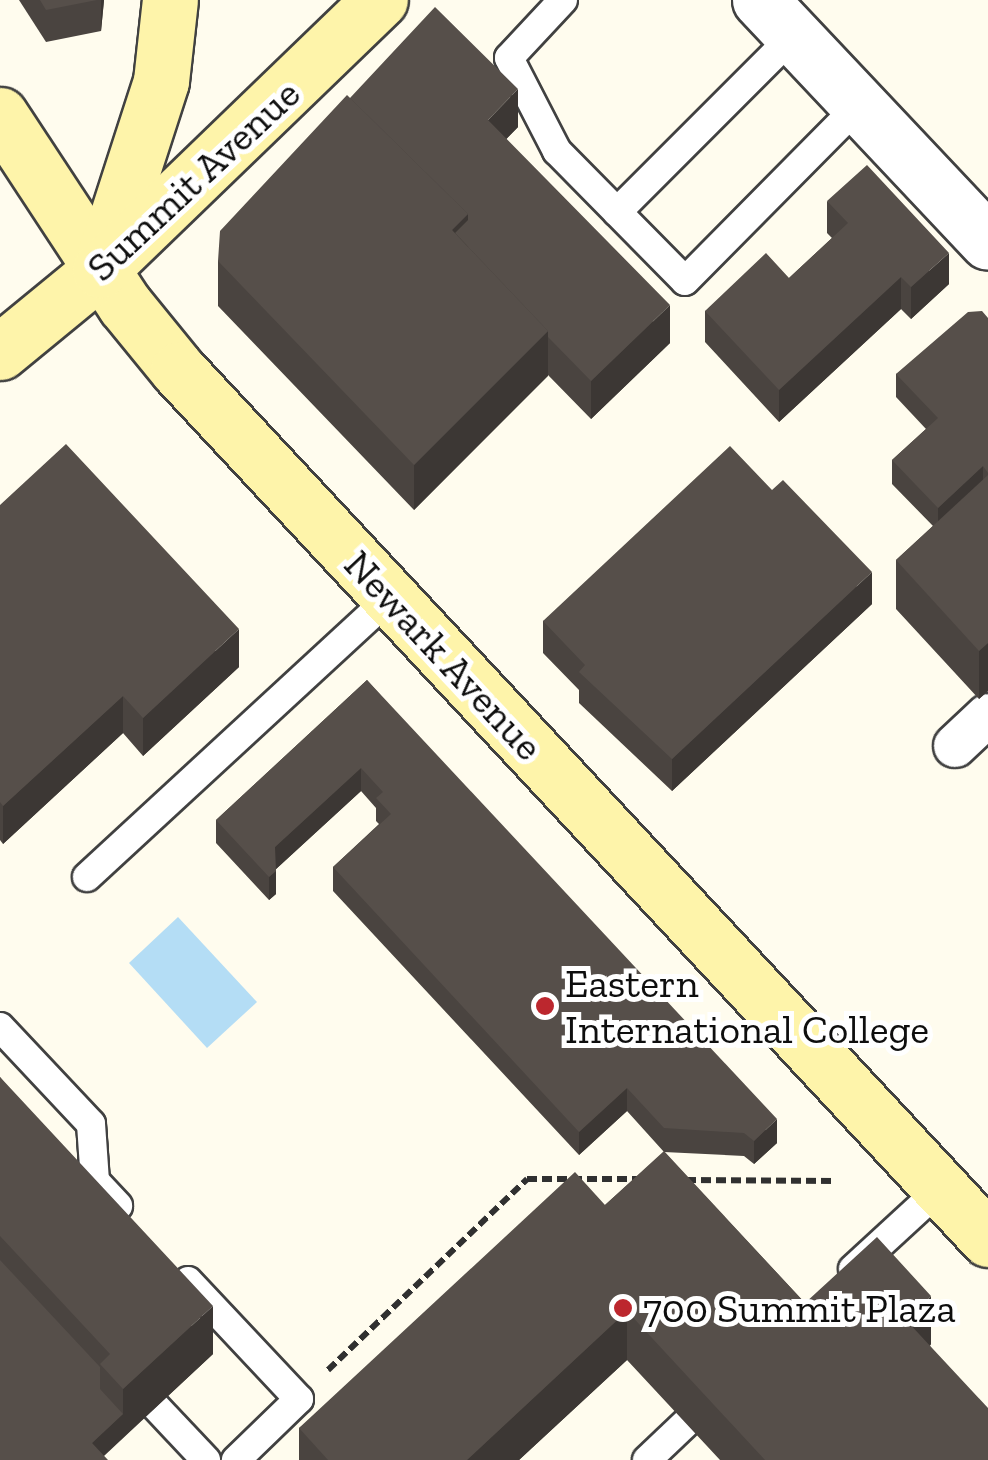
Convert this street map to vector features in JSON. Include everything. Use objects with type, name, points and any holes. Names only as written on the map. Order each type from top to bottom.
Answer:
[{"type":"main road","points":[[100,270],[162,81],[170,0]]},
{"type":"main road","name":"Summit Avenue","points":[[0,352],[100,270],[380,0]]},
{"type":"main road","name":"Newark Avenue","points":[[0,115],[100,270],[178,370],[988,1239]]},
{"type":"street","points":[[777,18],[988,242]]},
{"type":"street","points":[[955,746],[988,716]]},
{"type":"lane","points":[[562,0],[509,58],[557,151],[685,281],[859,104]]},
{"type":"lane","points":[[617,212],[777,18]]},
{"type":"lane","points":[[87,878],[390,597]]},
{"type":"lane","points":[[0,1027],[90,1124],[95,1181],[136,1225]]},
{"type":"lane","points":[[835,1285],[941,1188]]},
{"type":"lane","points":[[163,1254],[298,1399],[236,1460]]},
{"type":"lane","points":[[156,1407],[206,1460]]},
{"type":"lane","points":[[664,1454],[686,1424]]},
{"type":"path","points":[[298,1399],[527,1179],[643,1180]]},
{"type":"path","points":[[682,1180],[836,1180]]},
{"type":"water","points":[[178,917],[257,1002],[207,1048],[129,963]]},
{"type":"building","points":[[40,0],[97,0],[46,10]]},
{"type":"building","points":[[435,7],[518,89],[488,120],[670,305],[591,381],[455,233],[468,220],[468,214],[350,98]]},
{"type":"building","points":[[347,95],[468,214],[452,230],[548,331],[414,465],[218,261],[220,231]]},
{"type":"building","points":[[867,165],[949,253],[911,287],[901,277],[779,390],[705,311],[766,253],[789,278],[848,223],[827,201]]},
{"type":"building","points":[[982,311],[988,318],[988,473],[983,466],[938,508],[892,460],[938,418],[896,374],[968,312]]},
{"type":"building","points":[[66,444],[239,629],[143,718],[123,696],[3,806],[0,505]]},
{"type":"building","points":[[730,446],[772,490],[783,480],[872,572],[672,759],[579,672],[585,665],[543,621]]},
{"type":"building","points":[[988,475],[988,643],[979,651],[896,560]]},
{"type":"building","name":"Eastern International College","points":[[367,680],[777,1119],[754,1141],[744,1133],[664,1128],[627,1088],[579,1132],[333,867],[391,814],[376,798],[383,792],[361,768],[275,847],[276,871],[269,877],[216,820]]},
{"type":"building","points":[[0,1077],[213,1306],[123,1389],[100,1364],[110,1354],[0,1236]]},
{"type":"building","name":"700 Summit Plaza","points":[[664,1151],[805,1303],[877,1237],[931,1296],[906,1320],[988,1408],[988,1460],[765,1460],[627,1311],[467,1460],[328,1460],[299,1428],[575,1172],[605,1205]]},
{"type":"building","points":[[0,1260],[100,1367],[100,1389],[123,1414],[92,1443],[108,1460],[0,1460]]},
{"type":"place","name":"Eastern International College","points":[[545,1006]]},
{"type":"place","name":"700 Summit Plaza","points":[[623,1308]]}]
